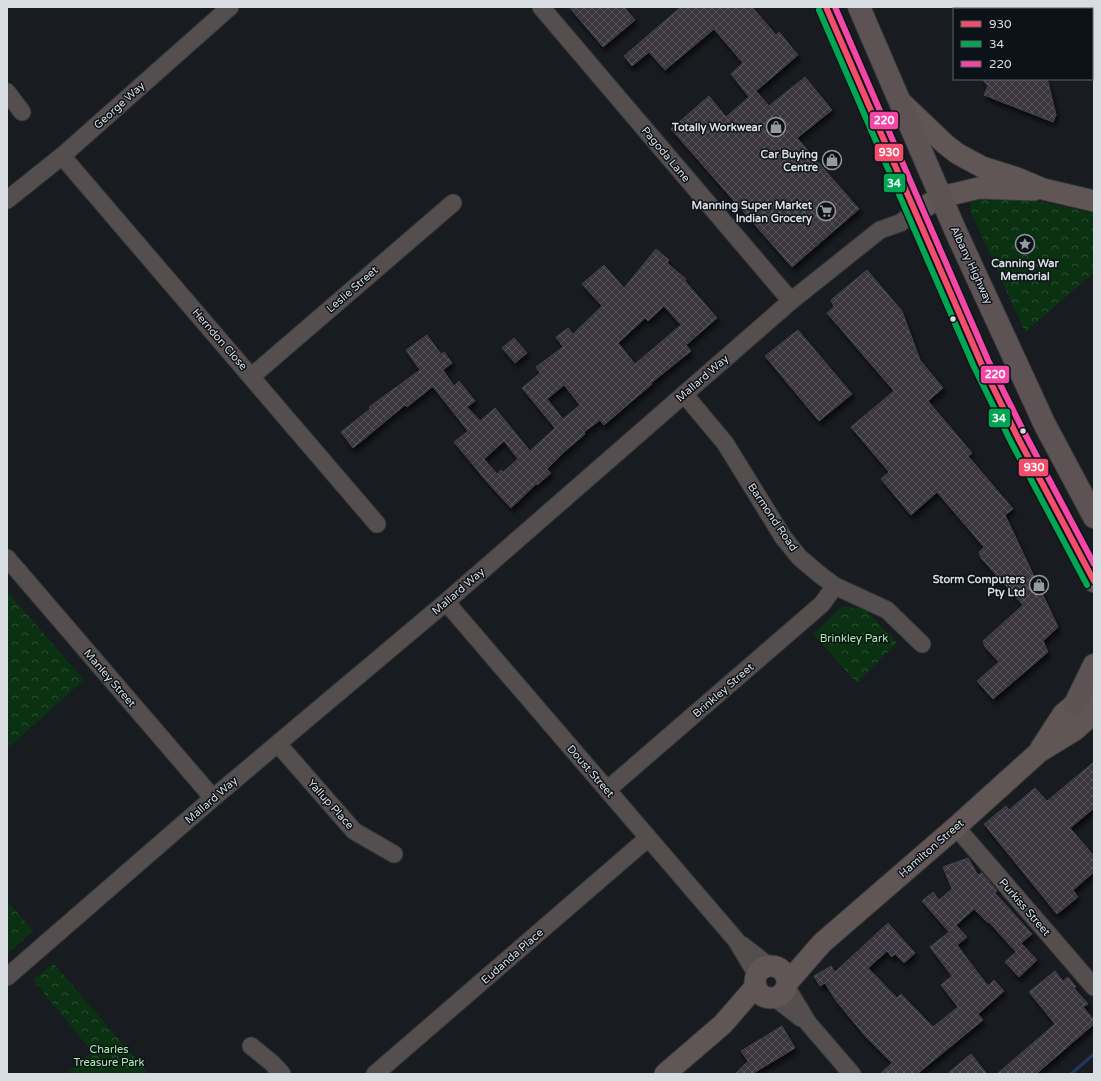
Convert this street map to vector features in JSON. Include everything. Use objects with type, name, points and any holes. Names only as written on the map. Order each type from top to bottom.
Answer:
[{"type":"highway","points":[[826,7],[914,213],[984,370],[1094,582]]},
{"type":"highway","name":"Albany Highway","points":[[862,8],[941,197],[1045,425],[1094,518]]},
{"type":"highway","points":[[1085,708],[1094,665]]},
{"type":"main road","points":[[901,102],[958,154],[982,167],[1017,178],[1043,189],[1094,201]]},
{"type":"main road","points":[[914,213],[941,197],[979,188],[1043,189]]},
{"type":"main road","name":"Hamilton Street","points":[[665,1074],[772,982],[822,943],[956,827],[1039,752],[1063,714],[1085,708],[1094,688]]},
{"type":"street","name":"George Way","points":[[7,200],[62,156],[230,7]]},
{"type":"street","name":"Pagoda Lane","points":[[541,7],[791,301]]},
{"type":"street","points":[[7,92],[22,112]]},
{"type":"street","name":"Herndon Close","points":[[62,156],[252,376],[377,524]]},
{"type":"street","name":"Leslie Street","points":[[252,376],[453,203]]},
{"type":"street","name":"Mallard Way","points":[[7,977],[213,798],[446,602],[791,301],[880,230],[900,223],[914,213]]},
{"type":"street","name":"Barmond Road","points":[[684,394],[725,443],[783,537],[799,557],[835,586],[887,610],[922,644]]},
{"type":"street","name":"Manley Street","points":[[7,558],[213,798]]},
{"type":"street","name":"Brinkley Street","points":[[607,790],[822,604],[835,586]]},
{"type":"street","name":"Doust Street","points":[[446,602],[852,1074]]},
{"type":"street","name":"Yallup Place","points":[[278,744],[354,831],[394,854]]},
{"type":"street","name":"Purkiss Street","points":[[956,827],[1094,987]]},
{"type":"street","name":"Eudanda Place","points":[[375,1074],[648,838]]},
{"type":"street","points":[[251,1046],[272,1063],[282,1074]]},
{"type":"green space","points":[[976,196],[1027,199],[1094,213],[1094,273],[1025,332],[970,210],[971,201]]},
{"type":"green space","points":[[7,591],[84,680],[7,749]]},
{"type":"green space","name":"Brinkley Park","points":[[843,606],[866,610],[897,643],[857,683],[813,634]]},
{"type":"green space","points":[[7,901],[33,931],[7,954]]},
{"type":"green space","name":"Charles Treasure Park","points":[[53,963],[149,1074],[70,1074],[68,1072],[92,1052],[33,980]]},
{"type":"building","points":[[569,7],[624,7],[635,20],[603,47]]},
{"type":"building","points":[[681,7],[752,7],[776,35],[779,32],[798,55],[749,97],[731,74],[743,63],[714,29],[665,70],[649,52],[632,66],[624,56]]},
{"type":"building","points":[[805,77],[832,110],[797,138],[859,209],[792,267],[671,129],[709,96],[726,117],[756,91],[769,106]]},
{"type":"building","points":[[983,80],[1047,80],[1056,115],[1053,122],[984,95],[988,86]]},
{"type":"building","points":[[656,249],[669,260],[667,263],[686,279],[685,281],[717,318],[686,345],[691,351],[651,383],[652,384],[604,425],[600,420],[584,432],[585,434],[547,469],[551,473],[537,485],[536,484],[511,508],[454,442],[468,431],[432,387],[407,407],[405,405],[353,448],[341,432],[370,409],[369,407],[420,370],[406,350],[427,335],[441,354],[444,352],[452,363],[443,370],[454,386],[459,381],[475,401],[467,407],[480,421],[495,408],[530,451],[555,428],[522,388],[540,373],[536,367],[563,347],[556,337],[568,328],[573,334],[602,306],[582,284],[604,265],[624,288]],"holes":[[[664,306],[681,325],[635,364],[618,343],[645,318],[648,321]],[[564,385],[580,405],[563,419],[547,399]],[[504,441],[518,459],[503,472],[501,470],[497,474],[484,459]]]},
{"type":"building","points":[[867,270],[902,311],[920,360],[943,388],[928,401],[972,453],[968,456],[1013,509],[1005,515],[1058,627],[1043,641],[1048,652],[993,699],[977,681],[999,662],[985,647],[983,641],[1023,605],[981,558],[979,552],[984,547],[937,492],[911,515],[881,479],[889,472],[851,427],[894,391],[827,313],[834,307],[831,300]]},
{"type":"building","points":[[798,330],[852,394],[819,421],[765,356]]},
{"type":"building","points":[[514,338],[527,353],[515,363],[502,348]]},
{"type":"building","points":[[1094,762],[1094,808],[1070,828],[1094,856],[1094,872],[1073,890],[1078,897],[1057,914],[984,824],[1006,806],[1009,810],[1035,788],[1047,801]]},
{"type":"building","points":[[968,858],[978,875],[982,873],[997,891],[995,893],[1032,934],[1021,943],[1037,960],[1019,977],[1005,962],[1016,952],[989,922],[988,923],[974,909],[956,925],[967,937],[957,945],[988,986],[994,980],[1004,991],[978,1014],[983,1020],[917,1074],[880,1074],[892,1063],[866,1037],[837,1002],[825,983],[820,986],[814,976],[831,966],[835,972],[888,923],[915,953],[904,963],[895,954],[892,957],[887,951],[868,968],[897,998],[901,994],[933,1027],[958,1007],[941,985],[952,976],[930,947],[949,932],[922,901],[933,892],[939,900],[952,889],[943,867]]},
{"type":"building","points":[[1055,971],[1063,981],[1068,977],[1076,987],[1074,988],[1088,1004],[1083,1007],[1094,1020],[1094,1024],[1036,1074],[997,1074],[1055,1024],[1029,992]]},
{"type":"building","points":[[782,1026],[795,1048],[752,1074],[735,1074],[748,1061],[741,1051]]},
{"type":"building","points":[[971,1054],[987,1074],[947,1074]]},
{"type":"waterway","points":[[1071,1074],[1094,1054]]},
{"type":"transit line","name":"930","points":[[826,7],[981,363],[1018,438],[1094,581]]},
{"type":"transit line","name":"220","points":[[835,7],[988,360],[1025,434],[1094,564]]},
{"type":"transit line","name":"34","points":[[819,10],[974,367],[1011,442],[1087,585]]},
{"type":"place","name":"Totally Workwear","points":[[776,127]]},
{"type":"place","name":"Car Buying Centre","points":[[832,160]]},
{"type":"place","name":"Manning Super Market Indian Grocery","points":[[826,211]]},
{"type":"place","name":"Canning War Memorial","points":[[1025,244]]},
{"type":"place","name":"Storm Computers Pty Ltd","points":[[1039,585]]}]
